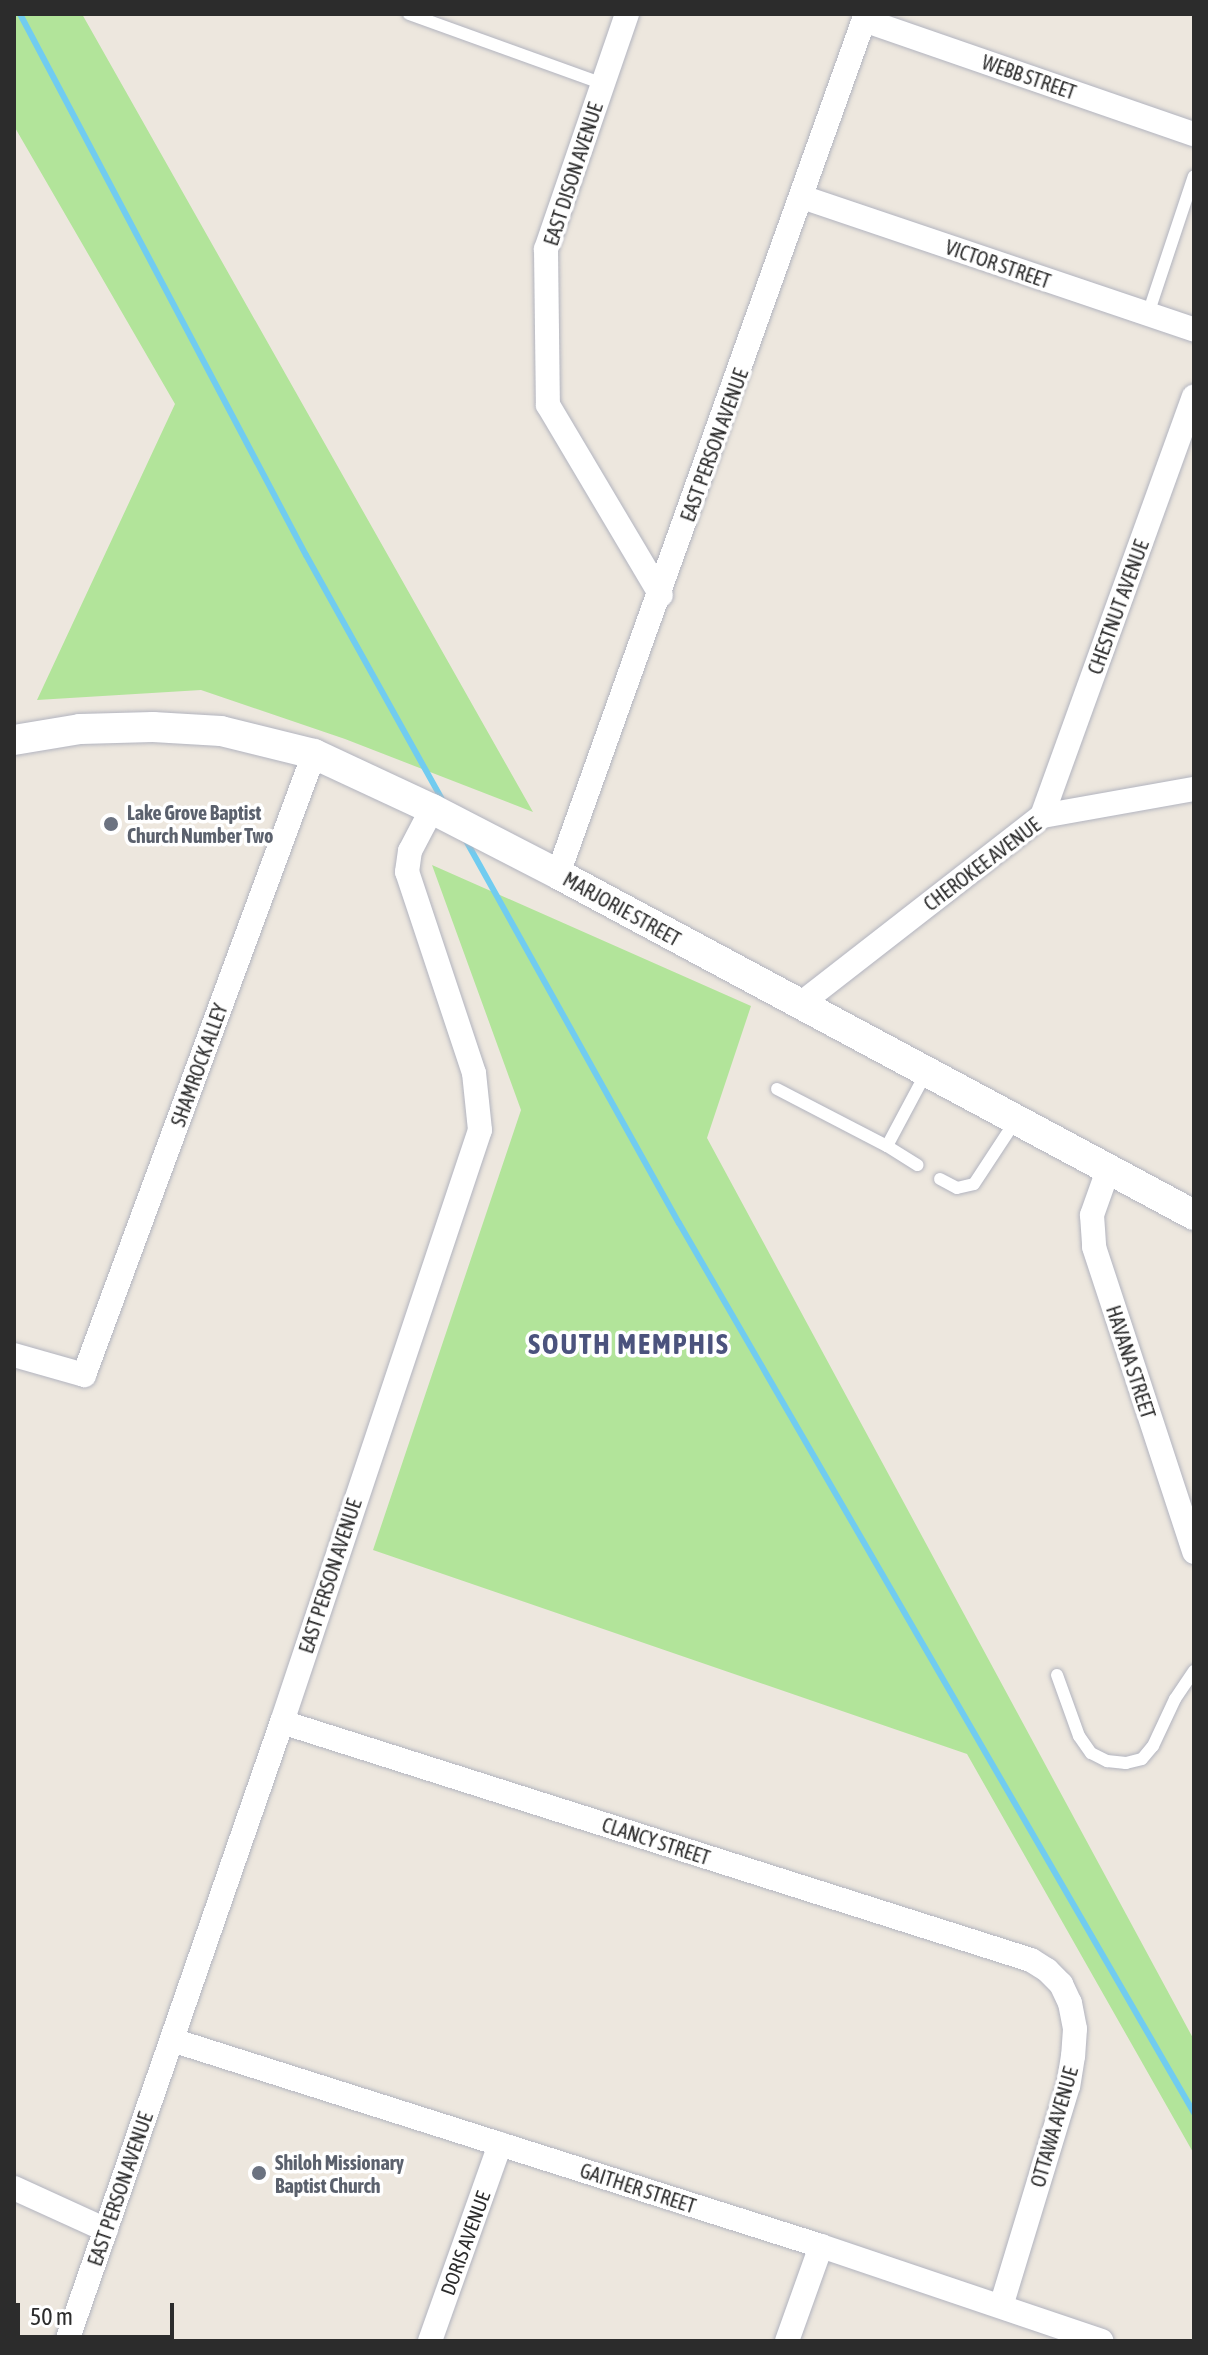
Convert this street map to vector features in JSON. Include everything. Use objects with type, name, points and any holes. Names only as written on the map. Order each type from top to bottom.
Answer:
[{"type":"street","name":"EAST DISON AVENUE","points":[[627,14],[546,249],[548,405],[661,595]]},
{"type":"street","name":"WEBB STREET","points":[[865,17],[1194,134]]},
{"type":"street","name":"EAST PERSON AVENUE","points":[[558,874],[661,595],[865,17]]},
{"type":"street","name":"VICTOR STREET","points":[[802,197],[1194,330]]},
{"type":"street","name":"CHESTNUT AVENUE","points":[[1042,816],[1194,397]]},
{"type":"street","name":"MARJORIE STREET","points":[[14,740],[80,729],[153,727],[221,731],[314,754],[432,809],[558,874],[1194,1215]]},
{"type":"street","name":"SHAMROCK ALLEY","points":[[14,1355],[84,1375],[314,754]]},
{"type":"street","name":"CHEROKEE AVENUE","points":[[799,1005],[1042,816],[1194,789]]},
{"type":"street","name":"EAST PERSON AVENUE","points":[[67,2341],[282,1722],[480,1130],[474,1073],[407,872],[410,851],[432,809]]},
{"type":"street","name":"HAVANA STREET","points":[[1108,1170],[1092,1215],[1094,1247],[1194,1552]]},
{"type":"street","name":"CLANCY STREET","points":[[282,1722],[1031,1960]]},
{"type":"street","name":"OTTAWA AVENUE","points":[[1001,2306],[1068,2086],[1073,2056],[1075,2029],[1070,2003],[1061,1984],[1031,1960]]},
{"type":"street","name":"GAITHER STREET","points":[[172,2040],[821,2246],[1101,2341]]},
{"type":"street","name":"DORIS AVENUE","points":[[430,2341],[500,2144]]},
{"type":"street","points":[[14,2188],[106,2230]]},
{"type":"street","points":[[787,2341],[821,2246]]},
{"type":"lane","points":[[409,14],[603,84]]},
{"type":"lane","points":[[1148,314],[1194,176]]},
{"type":"lane","points":[[887,1146],[926,1073]]},
{"type":"lane","points":[[777,1089],[917,1165]]},
{"type":"lane","points":[[940,1179],[957,1188],[974,1184],[1016,1120]]},
{"type":"lane","points":[[1057,1675],[1079,1736],[1091,1753],[1107,1761],[1126,1763],[1142,1759],[1153,1746],[1175,1699],[1194,1671]]},
{"type":"green space","points":[[14,14],[82,14],[533,812],[345,739],[201,690],[37,700],[175,404],[14,126]]},
{"type":"green space","points":[[432,865],[751,1006],[707,1138],[1194,2040],[1194,2154],[967,1754],[373,1550],[521,1110]]},
{"type":"waterway","points":[[20,14],[306,555],[444,803]]},
{"type":"waterway","points":[[464,837],[679,1223],[1194,2113]]},
{"type":"place","name":"Lake Grove Baptist Church Number Two","points":[[111,824]]},
{"type":"place","name":"Shiloh Missionary Baptist Church","points":[[259,2173]]},
{"type":"district","name":"SOUTH MEMPHIS","points":[[629,1344]]}]
